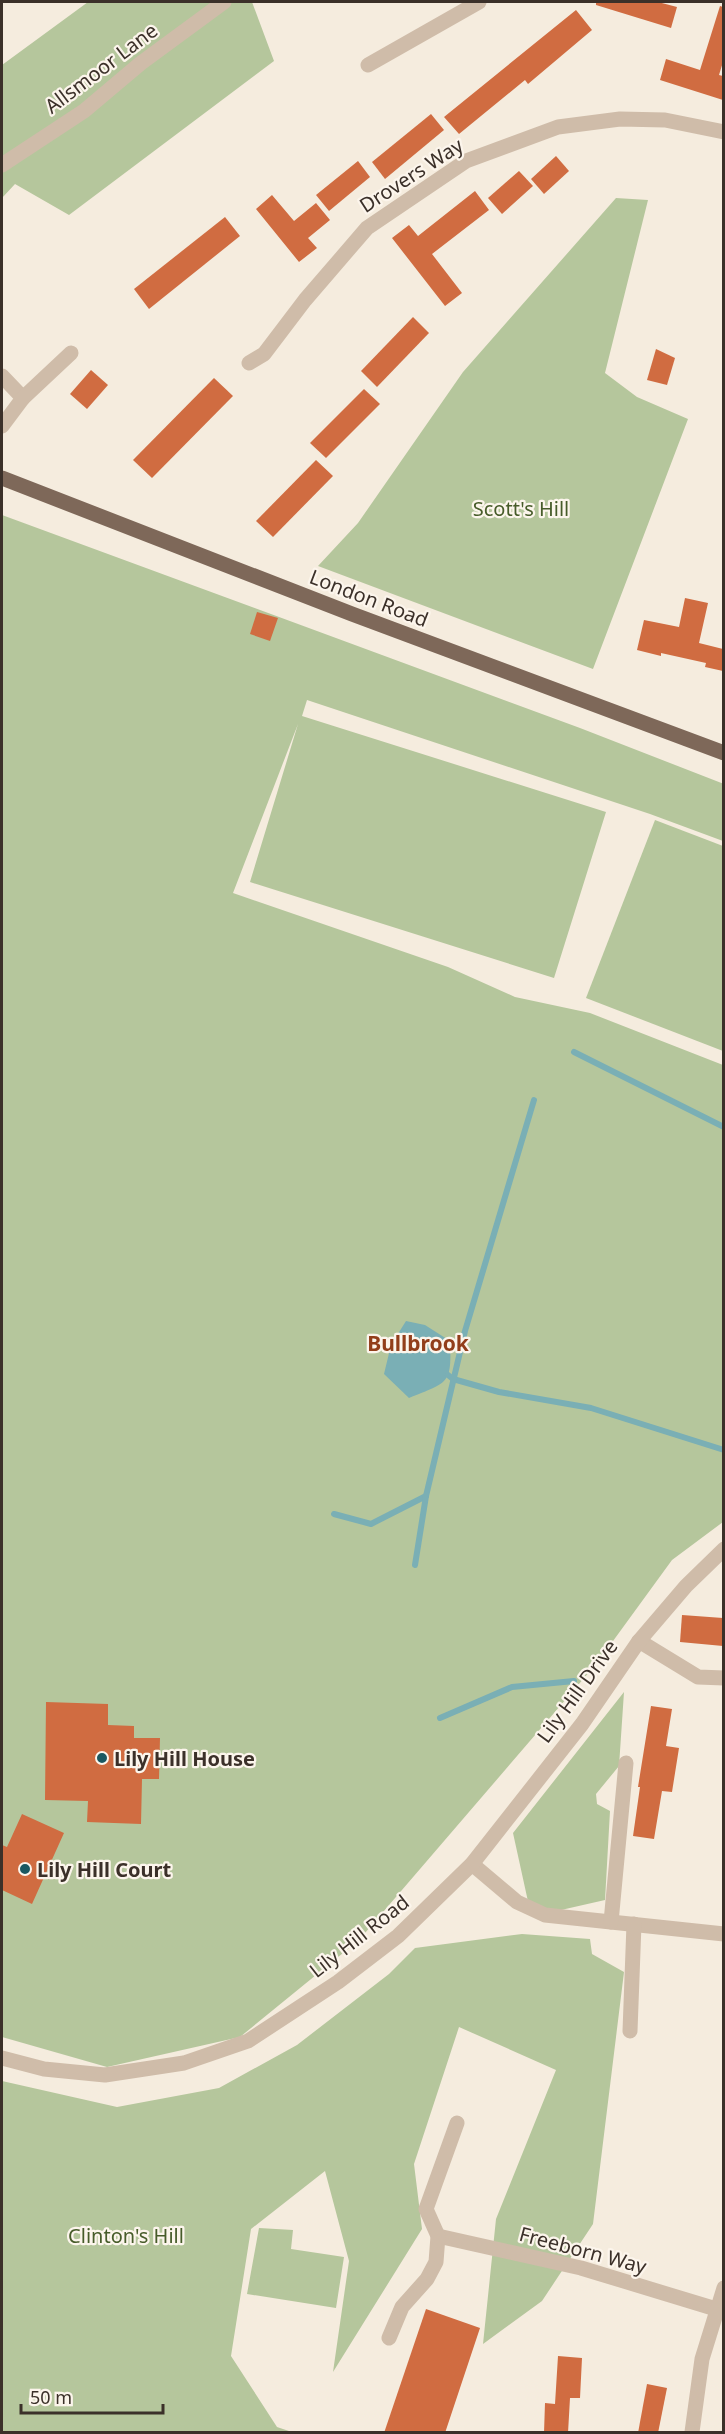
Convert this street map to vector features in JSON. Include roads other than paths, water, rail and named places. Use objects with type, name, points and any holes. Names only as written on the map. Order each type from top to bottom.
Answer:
[{"type":"main road","name":"London Road","points":[[2,478],[352,614],[723,753]]},
{"type":"street","name":"Allsmoor Lane","points":[[2,165],[84,111],[141,63],[224,2]]},
{"type":"street","points":[[368,66],[479,2]]},
{"type":"street","name":"Drovers Way","points":[[249,363],[264,354],[304,300],[366,228],[466,161],[558,127],[620,119],[664,120],[723,132]]},
{"type":"street","points":[[2,426],[23,398],[71,353]]},
{"type":"street","points":[[2,376],[23,398]]},
{"type":"street","name":"Lily Hill Drive","points":[[472,1864],[582,1724],[639,1641],[686,1586],[723,1549]]},
{"type":"street","points":[[639,1641],[698,1677],[723,1678]]},
{"type":"street","points":[[611,1922],[626,1763]]},
{"type":"street","points":[[472,1864],[517,1902],[545,1915],[723,1934]]},
{"type":"street","name":"Lily Hill Road","points":[[2,2058],[44,2069],[105,2075],[184,2063],[248,2041],[369,1959],[406,1929],[472,1864]]},
{"type":"street","points":[[630,2031],[634,1924]]},
{"type":"street","points":[[389,2338],[402,2307],[427,2280],[436,2262],[438,2236],[426,2209],[457,2123]]},
{"type":"street","name":"Freeborn Way","points":[[438,2236],[581,2268],[716,2309]]},
{"type":"street","points":[[692,2433],[702,2359],[723,2288]]},
{"type":"water","points":[[406,1321],[425,1325],[450,1341],[450,1366],[445,1380],[432,1389],[409,1398],[384,1374],[391,1345]]},
{"type":"waterway","points":[[574,1052],[724,1127]]},
{"type":"waterway","points":[[415,1565],[426,1496],[465,1331],[534,1100]]},
{"type":"waterway","points":[[448,1375],[453,1379],[499,1392],[591,1408],[724,1450]]},
{"type":"waterway","points":[[334,1514],[371,1524],[426,1496]]},
{"type":"waterway","points":[[440,1718],[512,1687],[574,1681]]},
{"type":"place","name":"Lily Hill House","points":[[102,1758]]},
{"type":"place","name":"Lily Hill Court","points":[[25,1869]]},
{"type":"district","name":"Bullbrook","points":[[418,1343]]},
{"type":"park label","name":"Scott's Hill","points":[[521,508]]},
{"type":"park label","name":"Clinton's Hill","points":[[126,2235]]}]
